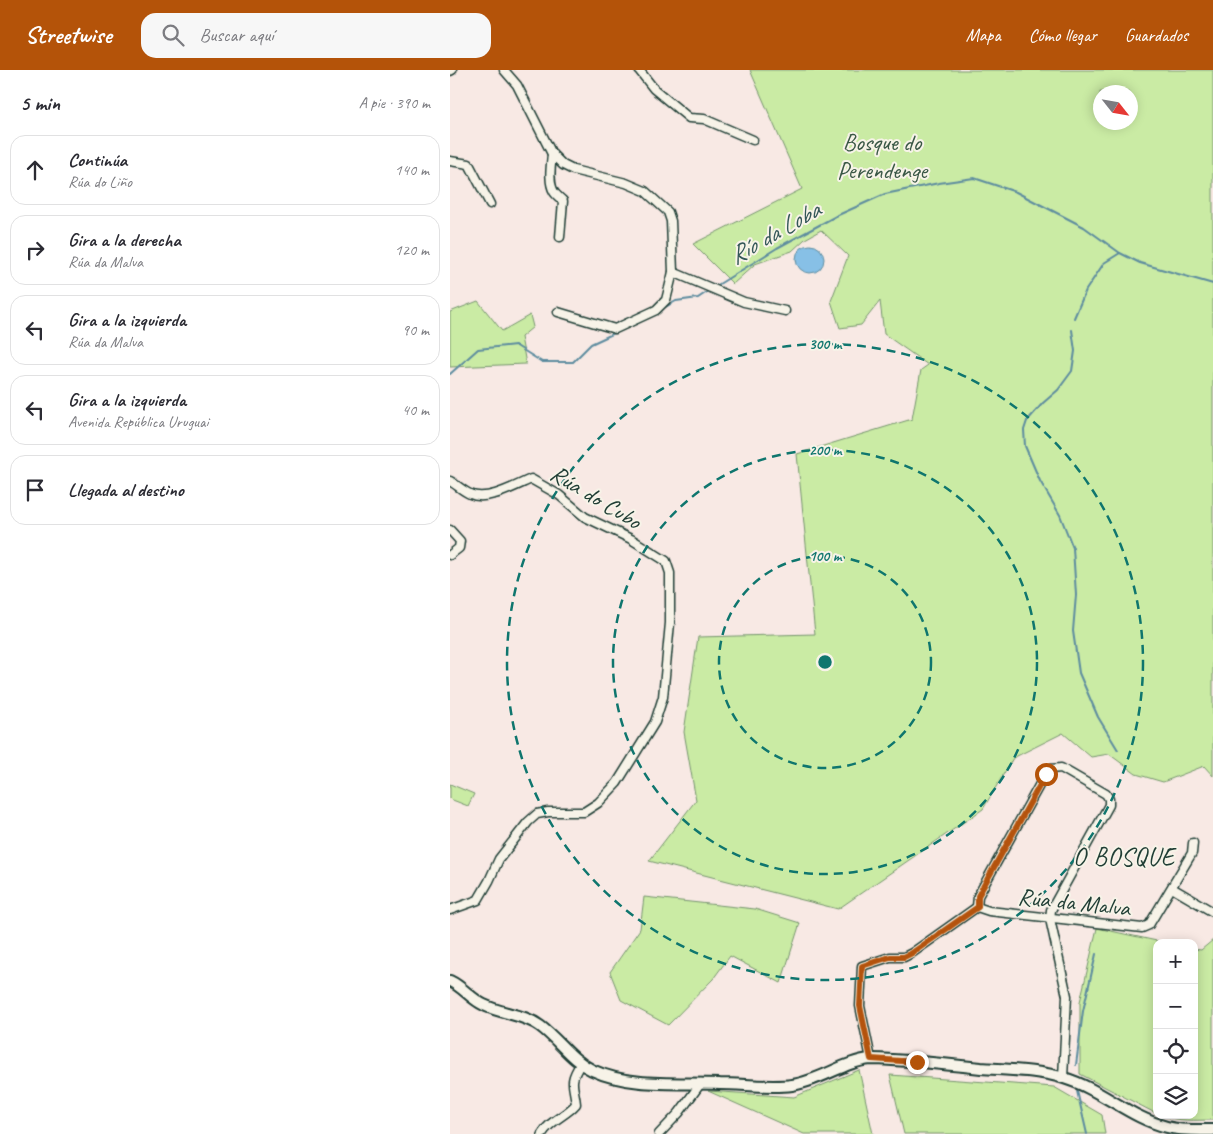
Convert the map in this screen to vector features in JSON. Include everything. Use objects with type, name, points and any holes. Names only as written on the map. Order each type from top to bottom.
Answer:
[{"type":"street","points":[[504,70],[516,85],[552,154],[563,164],[573,170],[626,183],[645,191],[668,212],[671,221],[673,272],[666,300],[656,310],[615,329],[558,312]]},
{"type":"street","points":[[639,70],[654,89],[689,118],[704,120],[753,140]]},
{"type":"street","points":[[552,154],[550,167],[552,184],[554,192],[563,201],[560,237]]},
{"type":"street","points":[[450,161],[469,164],[490,204]]},
{"type":"street","points":[[673,272],[744,302],[785,311]]},
{"type":"street","name":"Rúa do Cubo","points":[[450,481],[472,495],[488,496],[531,480],[559,495],[584,517],[631,539],[666,561],[670,573],[670,623],[663,697],[655,722],[616,783],[598,803],[584,812],[548,812],[537,814],[528,822],[499,858],[478,900],[450,910]]},
{"type":"street","points":[[450,530],[460,541],[459,548],[450,555]]},
{"type":"street","points":[[871,1059],[860,1006],[862,966],[890,957],[904,957],[912,953],[978,907],[978,896],[1046,774],[1051,769],[1061,768],[1106,794],[1109,798],[1109,805],[1051,910],[1050,919],[1067,996],[1063,1078]]},
{"type":"street","name":"Rúa da Malva","points":[[978,907],[989,911],[1050,919],[1142,928],[1149,925],[1172,888],[1192,853],[1193,843]]},
{"type":"street","points":[[1172,888],[1213,912]]},
{"type":"street","points":[[450,981],[481,1004],[522,1017],[542,1027],[564,1050],[581,1063],[591,1070],[611,1078],[662,1082],[791,1085],[821,1078],[855,1062],[871,1059],[1011,1070],[1063,1078],[1092,1090],[1156,1124],[1182,1129],[1213,1130]]},
{"type":"street","points":[[542,1134],[555,1119],[576,1104],[572,1080],[581,1063]]},
{"type":"street","points":[[658,1134],[680,1113],[701,1083]]},
{"type":"green space","name":"Bosque do Perendenge","points":[[750,70],[1213,70],[1213,776],[1204,766],[1163,782],[1136,774],[1109,754],[1091,757],[1063,733],[1013,758],[983,809],[838,909],[649,861],[696,800],[684,732],[698,637],[815,634],[797,454],[912,419],[921,370],[928,365],[884,334],[880,301],[861,325],[840,328],[831,301],[848,256],[821,230],[805,239],[792,251],[755,264],[733,284],[693,244],[802,189]]},
{"type":"green space","points":[[478,301],[502,331],[530,315],[533,327],[521,337],[526,364],[450,367],[450,312]]},
{"type":"green space","points":[[450,784],[474,794],[468,806],[450,799]]},
{"type":"green space","points":[[644,897],[755,909],[800,923],[781,983],[730,956],[713,979],[668,1025],[621,1000],[610,972],[640,929]]},
{"type":"green space","points":[[1097,928],[1153,940],[1153,1112],[1080,1074],[1080,1002]]},
{"type":"green space","points":[[1213,940],[1213,1120],[1173,1119],[1198,1119],[1198,950],[1201,950]]},
{"type":"green space","points":[[859,1070],[873,1134],[804,1134],[708,1091],[794,1097]]},
{"type":"green space","points":[[890,1075],[1054,1087],[1102,1115],[1105,1134],[904,1134]]},
{"type":"water","points":[[810,245],[820,249],[824,259],[820,269],[810,273],[800,269],[796,259],[800,249]]},
{"type":"waterway","name":"Río da Loba","points":[[716,286],[777,248],[836,216],[885,194],[974,178],[1016,192],[1084,227],[1120,253],[1140,263],[1213,284]]},
{"type":"waterway","points":[[1074,318],[1086,290],[1104,263],[1120,253]]},
{"type":"waterway","name":"Río da Loba","points":[[662,309],[676,301],[698,298],[710,290]]},
{"type":"waterway","name":"Río da Loba","points":[[450,374],[478,349],[515,345],[542,362],[573,362],[591,344],[636,323]]},
{"type":"waterway","points":[[1072,330],[1075,351],[1072,371],[1058,390],[1027,421],[1024,430],[1025,446],[1040,481],[1060,515],[1073,548],[1076,595],[1073,631],[1079,673],[1098,717],[1118,750]]},
{"type":"waterway","points":[[1076,1065],[1083,1011],[1096,954]]},
{"type":"waterway","points":[[1077,1091],[1087,1134]]},
{"type":"district","name":"O BOSQUE","points":[[1124,856]]},
{"type":"route","points":[[917,1062],[871,1059],[860,1006],[862,966],[890,957],[904,957],[912,953],[978,907],[978,896],[1046,774]]}]
